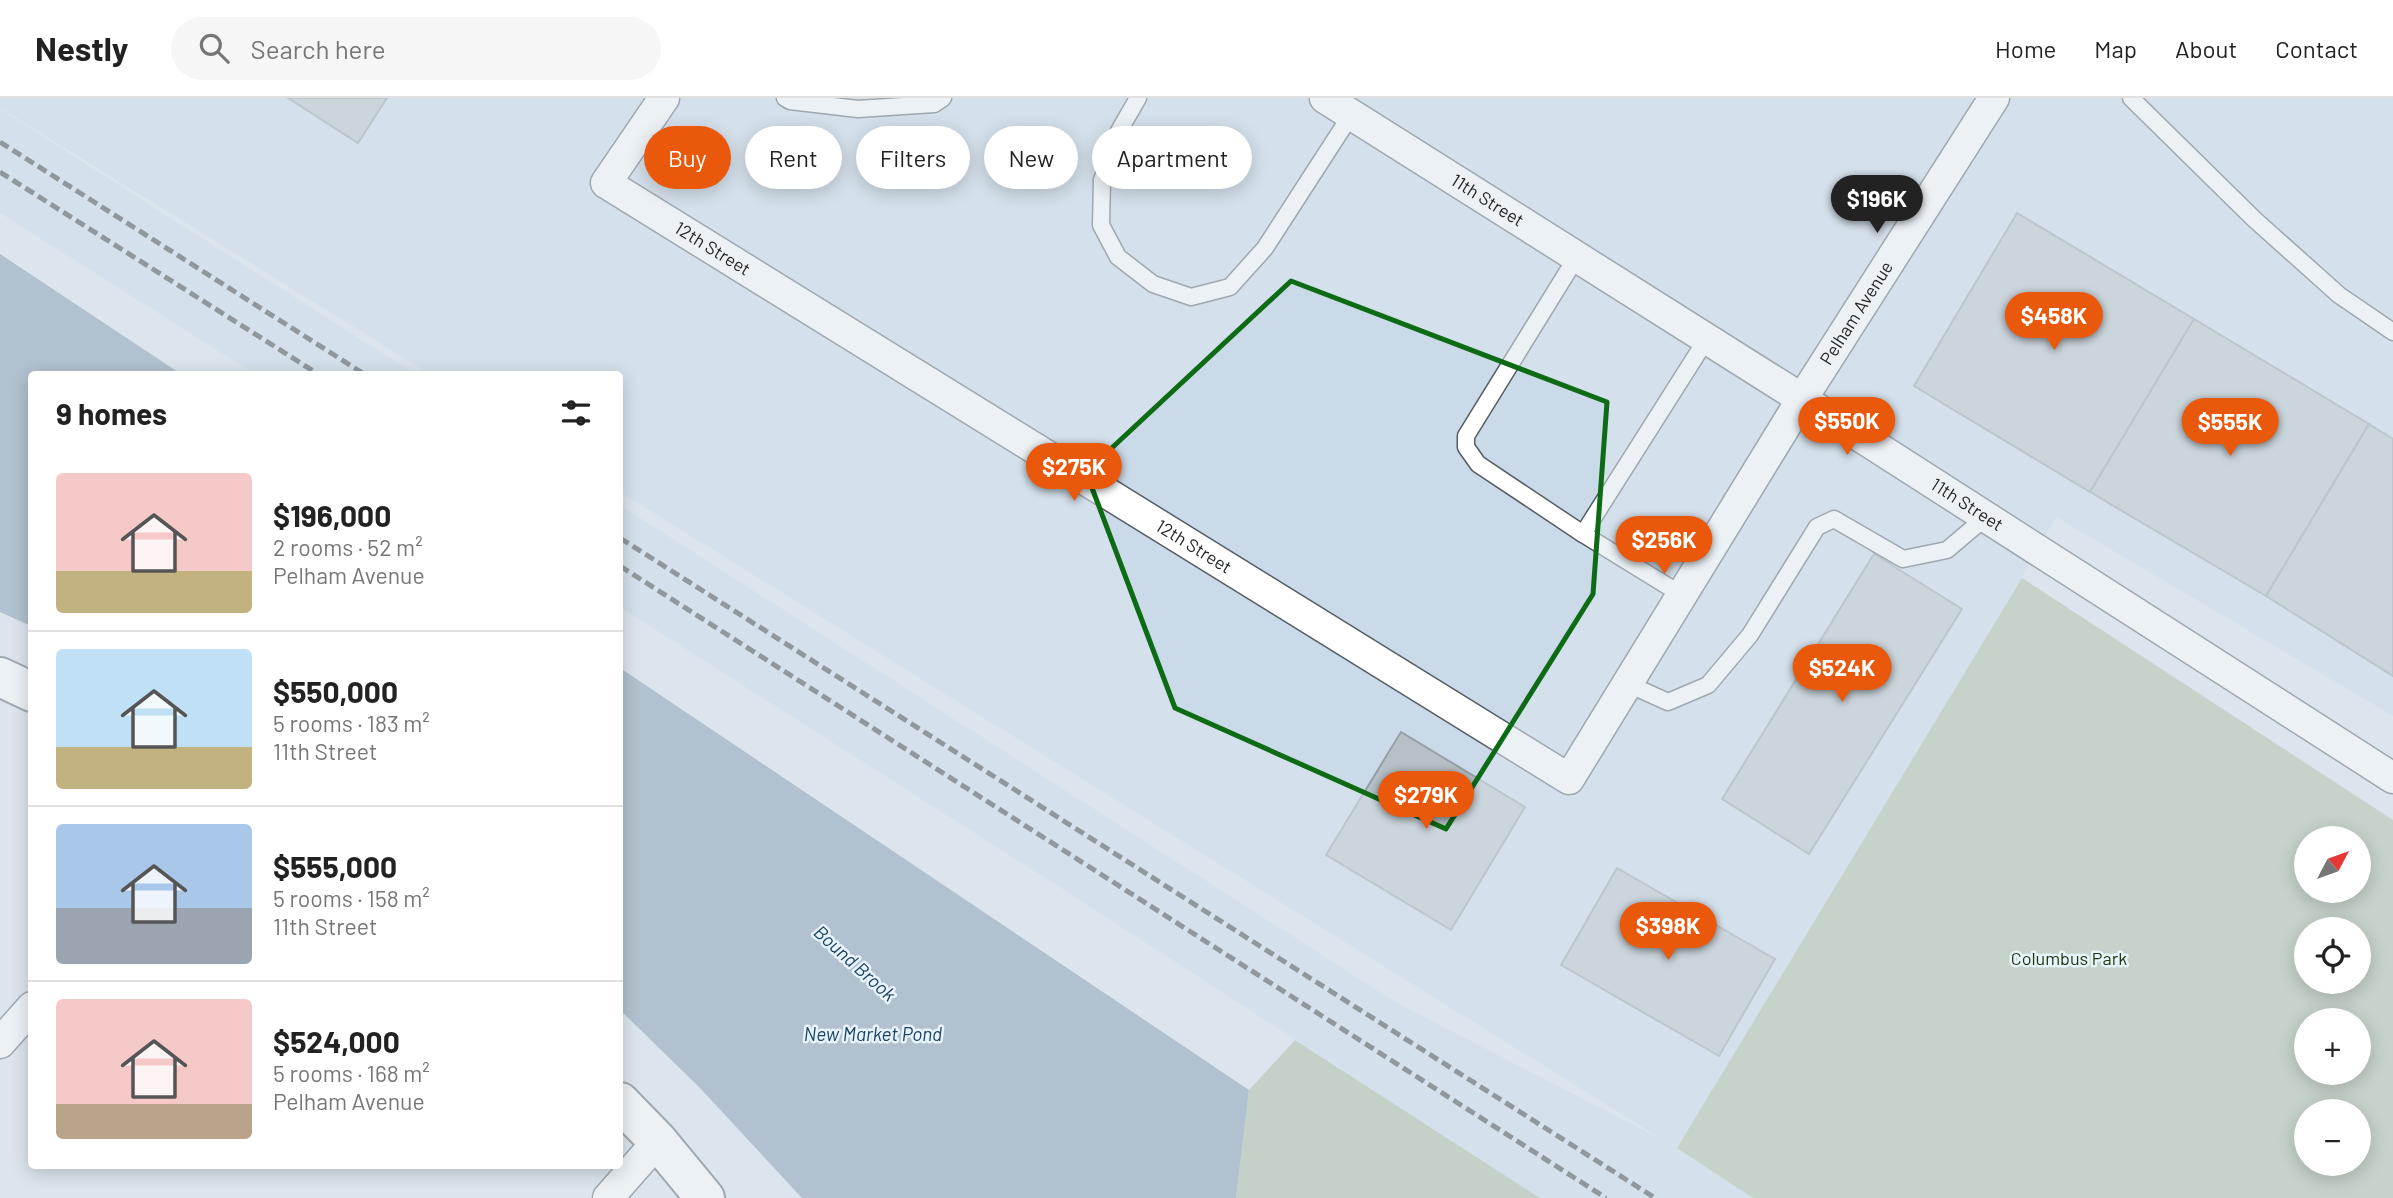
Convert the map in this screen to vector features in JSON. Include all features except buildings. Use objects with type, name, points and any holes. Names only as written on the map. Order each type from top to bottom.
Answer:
[{"type":"main road","points":[[0,677],[28,690]]},
{"type":"main road","points":[[623,1105],[705,1198]]},
{"type":"street","name":"12th Street","points":[[664,98],[606,183],[1569,779]]},
{"type":"street","name":"11th Street","points":[[1325,98],[1802,399],[2393,778]]},
{"type":"street","name":"Pelham Avenue","points":[[1569,779],[1802,399],[1994,98]]},
{"type":"street","points":[[0,1043],[28,1012]]},
{"type":"street","points":[[608,1198],[657,1141]]},
{"type":"lane","points":[[785,98],[790,101],[859,109],[934,104],[943,98]]},
{"type":"lane","points":[[1138,98],[1119,131],[1102,180],[1101,225],[1118,257],[1153,284],[1191,297],[1230,287],[1265,248],[1351,115]]},
{"type":"lane","points":[[2131,98],[2254,219],[2339,295],[2393,332]]},
{"type":"lane","points":[[1576,258],[1466,436],[1466,447],[1478,464],[1583,534],[1682,595]]},
{"type":"lane","points":[[1583,534],[1706,340]]},
{"type":"lane","points":[[1628,684],[1668,702],[1708,685],[1750,635],[1817,527],[1834,519],[1903,559],[1947,550],[1986,517]]},
{"type":"highlighted area","points":[[1291,281],[1607,402],[1593,594],[1446,829],[1175,708],[1086,472]]},
{"type":"shaded area","points":[[0,98],[2393,98],[2393,716],[2056,517],[2022,578],[1677,1148],[1753,1198],[1540,1198],[623,609],[623,507],[1397,1003],[1665,1141],[623,494],[623,371],[425,371],[0,108]]},
{"type":"shaded area","points":[[0,109],[410,371],[250,371],[0,213]]},
{"type":"green space","name":"Columbus Park","points":[[2022,578],[2393,820],[2393,1198],[1753,1198],[1677,1148]]},
{"type":"green space","points":[[1295,1040],[1540,1198],[1236,1198],[1249,1090]]},
{"type":"water","points":[[0,254],[176,371],[28,371],[28,625],[0,612]]},
{"type":"water","name":"New Market Pond","points":[[623,670],[1249,1090],[1236,1198],[802,1198],[699,1087],[623,1013]]},
{"type":"railway","points":[[0,142],[359,371]]},
{"type":"railway","points":[[0,172],[313,371]]},
{"type":"railway","points":[[623,540],[1655,1198]]},
{"type":"railway","points":[[623,568],[1606,1198]]},
{"type":"water label","name":"Bound Brook","points":[[855,963]]}]
